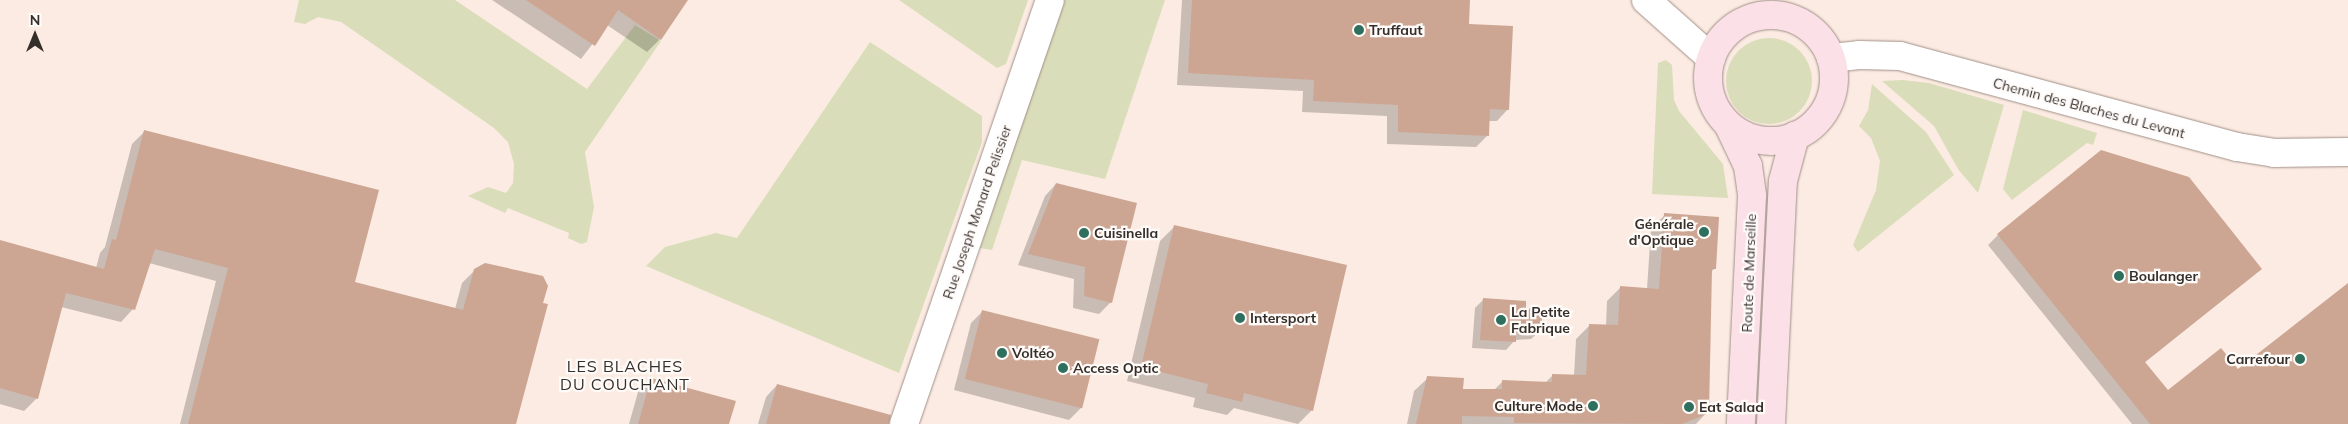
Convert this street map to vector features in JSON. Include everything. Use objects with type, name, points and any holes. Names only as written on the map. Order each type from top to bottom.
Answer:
[{"type":"main road","points":[[1751,9],[1771,15],[1789,9],[1822,42],[1831,58],[1833,90],[1828,106],[1817,122],[1794,136],[1764,141],[1746,136],[1729,126],[1710,95],[1708,77],[1711,58],[1720,41],[1751,9]]},
{"type":"main road","name":"Route de Marseille","points":[[1729,126],[1748,166],[1752,196],[1741,424]]},
{"type":"main road","name":"Route de Marseille","points":[[1771,424],[1783,180],[1794,136]]},
{"type":"street","name":"Rue Joseph Monard Pelissier","points":[[911,422],[1050,0]]},
{"type":"street","points":[[1646,0],[1711,58]]},
{"type":"street","name":"Chemin des Blaches du Levant","points":[[1831,58],[1859,55],[1900,56],[2237,147],[2274,153],[2348,152]]},
{"type":"green space","points":[[299,0],[455,0],[587,89],[635,25],[661,41],[585,152],[594,207],[587,242],[581,244],[568,238],[569,233],[508,208],[505,213],[468,196],[488,187],[506,193],[513,183],[514,164],[508,142],[494,128],[341,22],[318,17],[305,24],[294,22]]},
{"type":"green space","points":[[899,0],[1028,0],[1006,64],[997,68]]},
{"type":"green space","points":[[1062,0],[1165,0],[1105,179],[1022,160],[992,250],[980,248]]},
{"type":"green space","points":[[1769,38],[1785,41],[1793,45],[1805,57],[1809,65],[1812,81],[1809,97],[1805,105],[1793,117],[1785,121],[1769,124],[1753,121],[1745,117],[1733,105],[1729,97],[1726,81],[1729,65],[1733,57],[1745,45],[1753,41]]},
{"type":"green space","points":[[870,42],[982,116],[982,142],[899,373],[646,266],[665,247],[716,233],[737,238]]},
{"type":"green space","points":[[1666,60],[1672,65],[1674,100],[1679,111],[1723,164],[1728,198],[1652,194],[1658,63]]},
{"type":"green space","points":[[1903,80],[1929,83],[2004,105],[1978,193],[1958,169],[1934,126],[1882,81]]},
{"type":"green space","points":[[1872,84],[1926,132],[1954,175],[1858,252],[1853,245],[1876,190],[1880,161],[1871,138],[1859,126],[1868,110]]},
{"type":"green space","points":[[2023,110],[2097,133],[2093,145],[2087,143],[2012,200],[2003,189]]},
{"type":"building","points":[[526,0],[688,0],[661,40],[618,10],[595,46]]},
{"type":"building","points":[[1192,0],[1470,0],[1469,24],[1513,26],[1509,110],[1490,109],[1489,136],[1398,132],[1398,105],[1313,101],[1314,80],[1188,73]]},
{"type":"building","points":[[144,130],[379,190],[355,282],[463,310],[474,269],[485,263],[543,276],[548,286],[543,303],[548,304],[516,424],[188,424],[228,268],[155,249],[135,310],[66,293],[38,399],[0,388],[0,240],[104,269],[112,239],[116,240]]},
{"type":"building","points":[[2101,150],[2189,177],[2262,269],[2145,362],[2168,390],[2221,348],[2238,369],[2348,283],[2348,424],[2150,424],[1997,234]]},
{"type":"building","points":[[1056,183],[1137,203],[1112,303],[1084,296],[1085,267],[1028,254]]},
{"type":"building","points":[[1664,213],[1719,217],[1716,269],[1712,269],[1709,413],[1682,424],[1514,423],[1514,417],[1462,416],[1462,424],[1416,424],[1427,376],[1464,378],[1463,389],[1502,389],[1502,380],[1552,382],[1552,374],[1586,375],[1589,324],[1618,325],[1620,286],[1659,289]]},
{"type":"building","points":[[1174,225],[1347,265],[1313,411],[1244,393],[1242,402],[1206,393],[1208,384],[1141,367]]},
{"type":"building","points":[[1483,298],[1526,301],[1526,308],[1543,309],[1541,331],[1516,333],[1516,342],[1480,340]]},
{"type":"building","points":[[982,310],[1099,339],[1082,408],[965,379]]},
{"type":"building","points":[[651,378],[736,401],[729,424],[638,424]]},
{"type":"building","points":[[777,384],[891,415],[889,424],[766,424]]},
{"type":"place","name":"Truffaut","points":[[1359,30]]},
{"type":"place","name":"Générale d'Optique","points":[[1704,232]]},
{"type":"place","name":"Cuisinella","points":[[1084,233]]},
{"type":"place","name":"Boulanger","points":[[2119,276]]},
{"type":"place","name":"Intersport","points":[[1240,318]]},
{"type":"place","name":"La Petite Fabrique","points":[[1501,320]]},
{"type":"place","name":"Voltéo","points":[[1002,353]]},
{"type":"place","name":"Carrefour","points":[[2300,359]]},
{"type":"place","name":"Access Optic","points":[[1063,368]]},
{"type":"place","name":"Culture Mode","points":[[1593,406]]},
{"type":"place","name":"Eat Salad","points":[[1689,407]]},
{"type":"district","name":"LES BLACHES DU COUCHANT","points":[[625,375]]}]
